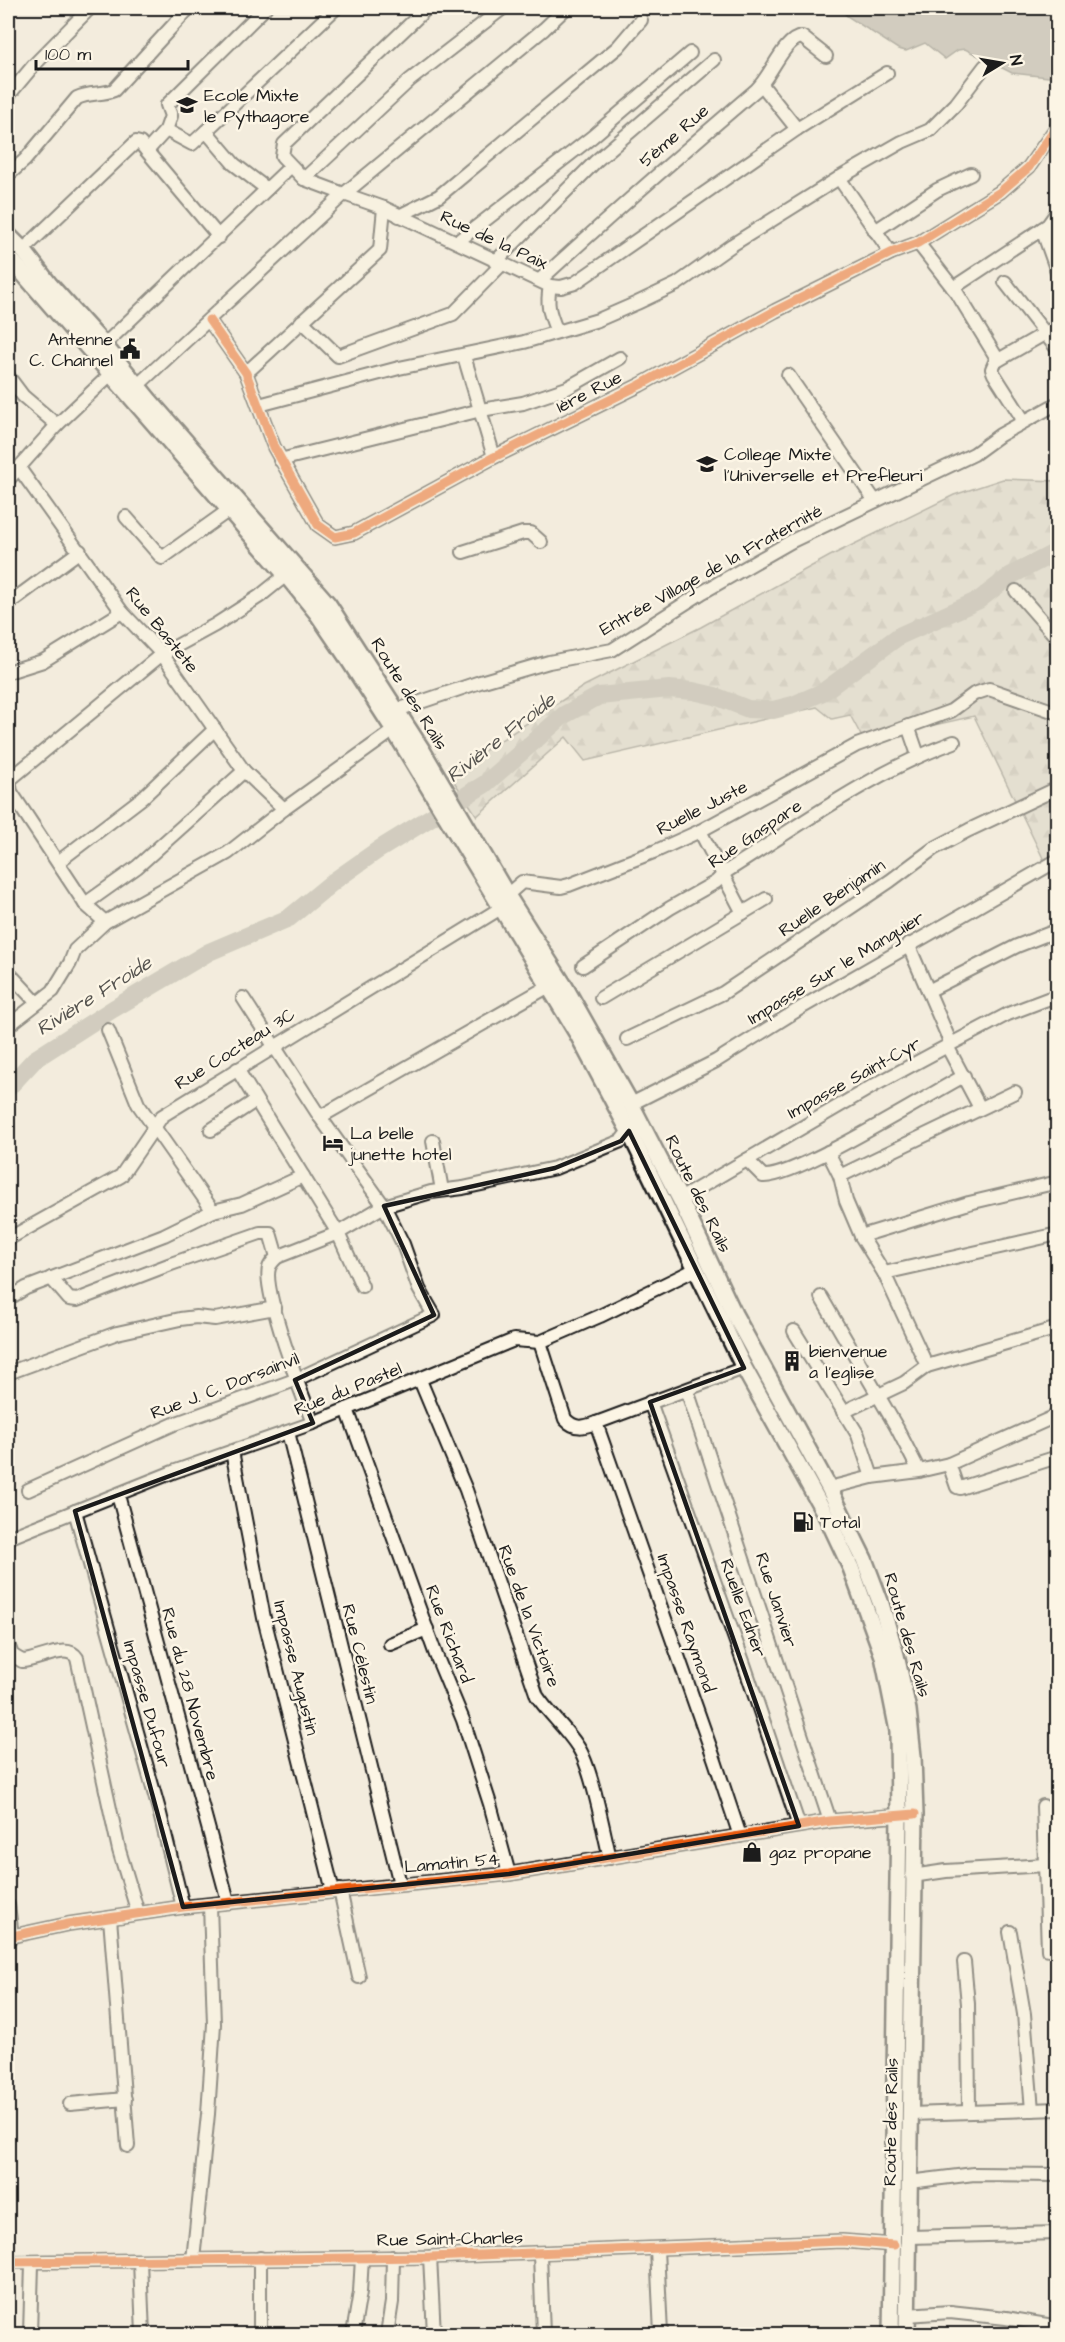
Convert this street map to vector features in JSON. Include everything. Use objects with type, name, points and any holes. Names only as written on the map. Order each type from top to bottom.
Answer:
[{"type":"main road","name":"Route des Rails","points":[[8,235],[104,345],[116,369],[138,385],[328,604],[397,710],[415,753],[504,901],[603,1080],[744,1368],[828,1519],[851,1568],[877,1635],[890,1687],[898,1731],[912,1876],[910,2237],[907,2334]]},
{"type":"main road","name":"Route des Rails","points":[[8,256],[116,369],[229,510],[286,575],[317,613],[394,730],[415,753]]},
{"type":"main road","name":"Route des Rails","points":[[504,901],[545,953],[631,1104],[680,1199],[734,1314],[829,1488],[864,1559],[881,1604],[896,1655],[908,1710],[913,1756],[907,1815],[893,2127],[894,2245],[891,2334]]},
{"type":"street","points":[[8,96],[33,66],[90,8]]},
{"type":"street","points":[[8,175],[25,160],[77,98],[114,90],[189,8]]},
{"type":"street","points":[[147,151],[166,130],[171,116],[167,105],[265,8]]},
{"type":"street","points":[[166,130],[192,144],[336,8]]},
{"type":"street","points":[[427,8],[284,144],[282,156],[290,167],[304,179],[410,80],[503,8]]},
{"type":"street","points":[[138,385],[344,194],[544,29],[566,8]]},
{"type":"street","points":[[399,216],[439,196],[618,47],[641,20]]},
{"type":"street","name":"5ème Rue","points":[[545,283],[655,176],[762,85],[791,41],[802,37],[826,56]]},
{"type":"street","points":[[457,242],[584,144],[690,53]]},
{"type":"street","points":[[302,321],[338,356],[453,314],[596,160],[714,60]]},
{"type":"street","points":[[259,405],[399,368],[464,356],[557,332],[598,320],[677,284],[732,245],[839,178],[902,142],[930,130],[956,104],[985,66]]},
{"type":"street","name":"Rue de la Paix","points":[[304,179],[384,208],[498,263],[545,283],[561,287],[574,284],[797,129],[887,73]]},
{"type":"street","points":[[762,85],[797,129]]},
{"type":"street","name":"1ère Rue","points":[[209,320],[246,373],[280,460],[318,525],[335,537],[354,533],[494,458],[640,385],[775,311],[891,253],[918,243],[1000,192],[1029,167],[1058,125]]},
{"type":"street","points":[[206,131],[234,164],[267,189]]},
{"type":"street","points":[[23,250],[133,144],[140,143],[219,237]]},
{"type":"street","points":[[104,345],[290,167]]},
{"type":"street","points":[[874,231],[937,190],[971,174]]},
{"type":"street","points":[[839,178],[891,253]]},
{"type":"street","points":[[246,373],[380,250],[384,208]]},
{"type":"street","points":[[953,288],[1048,225],[1058,211]]},
{"type":"street","points":[[1042,229],[1058,274]]},
{"type":"street","points":[[918,243],[953,288],[998,360]]},
{"type":"street","points":[[1005,282],[1058,350]]},
{"type":"street","points":[[545,283],[548,308],[557,332]]},
{"type":"street","points":[[1024,421],[992,369],[998,360],[1058,326]]},
{"type":"street","points":[[464,356],[494,458]]},
{"type":"street","points":[[280,460],[481,410],[523,403],[567,388],[620,358]]},
{"type":"street","points":[[8,480],[57,425],[116,369]]},
{"type":"street","points":[[788,375],[875,501]]},
{"type":"street","points":[[8,376],[23,396],[57,425]]},
{"type":"street","name":"Entrée Village de la Fraternité","points":[[397,710],[549,662],[612,650],[703,591],[792,541],[974,454],[1024,421],[1058,403]]},
{"type":"street","name":"Rue Bastete","points":[[18,468],[122,612],[162,654],[244,771],[284,809]]},
{"type":"street","points":[[126,518],[162,558],[229,510]]},
{"type":"street","points":[[463,552],[523,533],[531,533],[541,542]]},
{"type":"street","points":[[8,604],[80,551]]},
{"type":"street","points":[[105,922],[85,904],[11,792],[8,778],[162,654],[224,619],[260,596],[286,575]]},
{"type":"street","points":[[1016,591],[1058,639]]},
{"type":"street","points":[[8,672],[42,661],[122,612]]},
{"type":"street","name":"Ruelle Juste","points":[[504,901],[522,882],[561,887],[656,851],[700,831],[857,745],[951,711],[974,694],[989,689],[1058,713]]},
{"type":"street","points":[[908,726],[918,755]]},
{"type":"street","points":[[58,862],[142,798],[215,729]]},
{"type":"street","points":[[8,1026],[53,991],[75,950],[105,922],[228,853],[284,809],[394,730]]},
{"type":"street","name":"Rue Gaspare","points":[[583,966],[670,908],[716,882],[722,875],[840,799],[918,755],[954,742]]},
{"type":"street","points":[[85,904],[137,867],[244,771]]},
{"type":"street","name":"Ruelle Benjamin","points":[[627,1039],[723,993],[933,849],[1058,788]]},
{"type":"street","points":[[700,831],[743,913]]},
{"type":"street","name":"Impasse Sur le Manguier","points":[[631,1104],[688,1077],[908,944],[1058,860]]},
{"type":"street","points":[[601,998],[766,899]]},
{"type":"street","name":"Rue Cocteau 3C","points":[[8,1239],[121,1176],[162,1116],[504,901]]},
{"type":"street","points":[[928,991],[1017,946],[1058,930]]},
{"type":"street","points":[[908,944],[949,1045],[980,1108]]},
{"type":"street","points":[[8,972],[36,1003]]},
{"type":"street","points":[[320,1117],[549,986]]},
{"type":"street","name":"Impasse Saint-Cyr","points":[[680,1199],[873,1086],[1008,1014],[1058,995]]},
{"type":"street","points":[[243,998],[320,1117],[384,1206]]},
{"type":"street","points":[[108,1030],[138,1104],[213,1210]]},
{"type":"street","points":[[237,1069],[338,1233],[362,1286]]},
{"type":"street","points":[[747,1160],[757,1173],[769,1176],[778,1174],[828,1152],[964,1076]]},
{"type":"street","points":[[840,1176],[1015,1092]]},
{"type":"street","points":[[211,1130],[255,1101]]},
{"type":"street","points":[[313,1423],[295,1380],[275,1308],[268,1274],[277,1257],[338,1233],[384,1206],[442,1190],[463,1188],[555,1168],[621,1141],[629,1131]]},
{"type":"street","points":[[433,1141],[442,1190]]},
{"type":"street","points":[[828,1152],[840,1176],[846,1201],[861,1236],[884,1273],[927,1365]]},
{"type":"street","points":[[8,1299],[26,1288],[164,1235],[213,1210],[242,1204],[303,1176]]},
{"type":"street","points":[[861,1236],[969,1203],[1058,1182]]},
{"type":"street","name":"Rue J. C. Dorsainvil","points":[[28,1490],[174,1424],[295,1380],[434,1315],[418,1289],[404,1244],[384,1206]]},
{"type":"street","points":[[51,1278],[69,1299],[77,1300],[260,1233],[270,1233],[277,1257]]},
{"type":"street","points":[[884,1273],[1058,1234]]},
{"type":"street","name":"Rue du Pastel","points":[[8,1538],[173,1472],[313,1423],[514,1340],[540,1342],[600,1316],[696,1269]]},
{"type":"street","points":[[820,1297],[897,1428],[919,1471]]},
{"type":"street","points":[[8,1373],[117,1333],[196,1317],[215,1319],[275,1308]]},
{"type":"street","points":[[843,1412],[904,1383],[927,1365],[1058,1328]]},
{"type":"street","points":[[794,1331],[858,1435],[872,1477]]},
{"type":"street","points":[[540,1342],[565,1419],[570,1425],[577,1427],[596,1423],[744,1368]]},
{"type":"street","name":"Rue de la Victoire","points":[[420,1380],[466,1490],[537,1696],[579,1748],[586,1765],[610,1858]]},
{"type":"street","name":"Rue Janvier","points":[[687,1390],[830,1821]]},
{"type":"street","name":"Ruelle Edner","points":[[650,1402],[745,1667],[798,1826]]},
{"type":"street","name":"Rue Richard","points":[[347,1409],[427,1629],[463,1720],[490,1804],[509,1874]]},
{"type":"street","points":[[829,1488],[872,1477],[919,1471],[949,1464],[1058,1415]]},
{"type":"street","name":"Impasse Raymond","points":[[596,1423],[740,1836]]},
{"type":"street","name":"Rue Célestin","points":[[288,1432],[400,1884]]},
{"type":"street","name":"Impasse Augustin","points":[[232,1451],[264,1617],[359,1977]]},
{"type":"street","points":[[949,1464],[957,1487],[960,1488],[1054,1458]]},
{"type":"street","name":"Rue du 28 Novembre","points":[[118,1495],[228,1901]]},
{"type":"street","name":"Impasse Dufour","points":[[75,1511],[159,1810],[183,1907]]},
{"type":"street","points":[[390,1644],[427,1629]]},
{"type":"street","points":[[8,1644],[16,1659],[29,1661],[67,1651],[77,1658],[119,1850],[138,1913]]},
{"type":"street","points":[[1043,1806],[1049,1861],[1048,1950]]},
{"type":"street","name":"Lamatin 54","points":[[10,1937],[138,1913],[228,1901],[509,1874],[830,1821],[907,1815]]},
{"type":"street","points":[[912,1876],[1049,1861]]},
{"type":"street","points":[[8,1905],[10,1937]]},
{"type":"street","points":[[193,2260],[208,2114],[214,2024],[210,1905]]},
{"type":"street","points":[[110,1918],[128,2146]]},
{"type":"street","points":[[1010,1932],[1024,2014],[1032,2110]]},
{"type":"street","points":[[964,1962],[968,2016],[969,2111]]},
{"type":"street","points":[[70,2104],[125,2099]]},
{"type":"street","points":[[911,2114],[1058,2109]]},
{"type":"street","points":[[909,2182],[974,2174],[1058,2175]]},
{"type":"street","points":[[910,2237],[1058,2233]]},
{"type":"street","name":"Rue Saint-Charles","points":[[8,2262],[32,2264],[260,2258],[393,2258],[842,2241],[894,2245]]},
{"type":"street","points":[[657,2249],[662,2334]]},
{"type":"street","points":[[540,2254],[543,2334]]},
{"type":"street","points":[[430,2257],[434,2334]]},
{"type":"street","points":[[260,2258],[260,2334]]},
{"type":"street","points":[[353,2334],[360,2292],[362,2258]]},
{"type":"street","points":[[387,2334],[392,2302],[393,2258]]},
{"type":"street","points":[[140,2261],[142,2334]]},
{"type":"street","points":[[30,2334],[32,2264]]},
{"type":"street","points":[[907,2315],[950,2312],[1053,2326]]},
{"type":"highlighted area","points":[[629,1131],[744,1368],[650,1402],[799,1826],[509,1874],[183,1907],[75,1511],[313,1423],[295,1380],[434,1315],[384,1206],[555,1168],[621,1141]]},
{"type":"green space","points":[[1003,479],[1057,481],[1057,887],[974,716],[864,741],[850,715],[832,719],[817,707],[585,761],[566,737],[477,816],[449,774],[584,686],[701,627],[830,556],[954,495]]},
{"type":"shaded area","points":[[840,8],[1057,8],[1057,78],[1012,73],[965,49],[958,50],[945,59],[925,43],[906,51],[898,49],[847,16]]},
{"type":"waterway","name":"Rivière Froide","points":[[8,1088],[35,1059],[113,1009],[209,952],[289,918],[334,881],[378,850],[485,784],[564,715],[599,696],[669,689],[715,696],[748,709],[773,710],[793,705],[823,692],[899,636],[979,600],[1010,576],[1058,551]]},
{"type":"cycle path","points":[[209,320],[246,373],[274,447],[318,525],[335,537],[354,533],[494,457],[640,385],[775,311],[891,253],[918,243],[1000,192],[1029,167],[1058,125]]},
{"type":"cycle path","points":[[8,1937],[68,1924],[183,1907],[509,1874],[830,1821],[915,1814]]},
{"type":"cycle path","points":[[8,2262],[430,2257],[842,2241],[894,2245]]},
{"type":"place","name":"Ecole Mixte le Pythagore","points":[[187,105]]},
{"type":"place","name":"Antenne C. Channel","points":[[130,349]]},
{"type":"place","name":"College Mixte l'Universelle et Prefleuri","points":[[707,464]]},
{"type":"place","name":"La belle junette hotel","points":[[333,1143]]},
{"type":"place","name":"bienvenue a l'eglise","points":[[792,1361]]},
{"type":"place","name":"Total","points":[[803,1522]]},
{"type":"place","name":"gaz propane","points":[[752,1852]]}]
